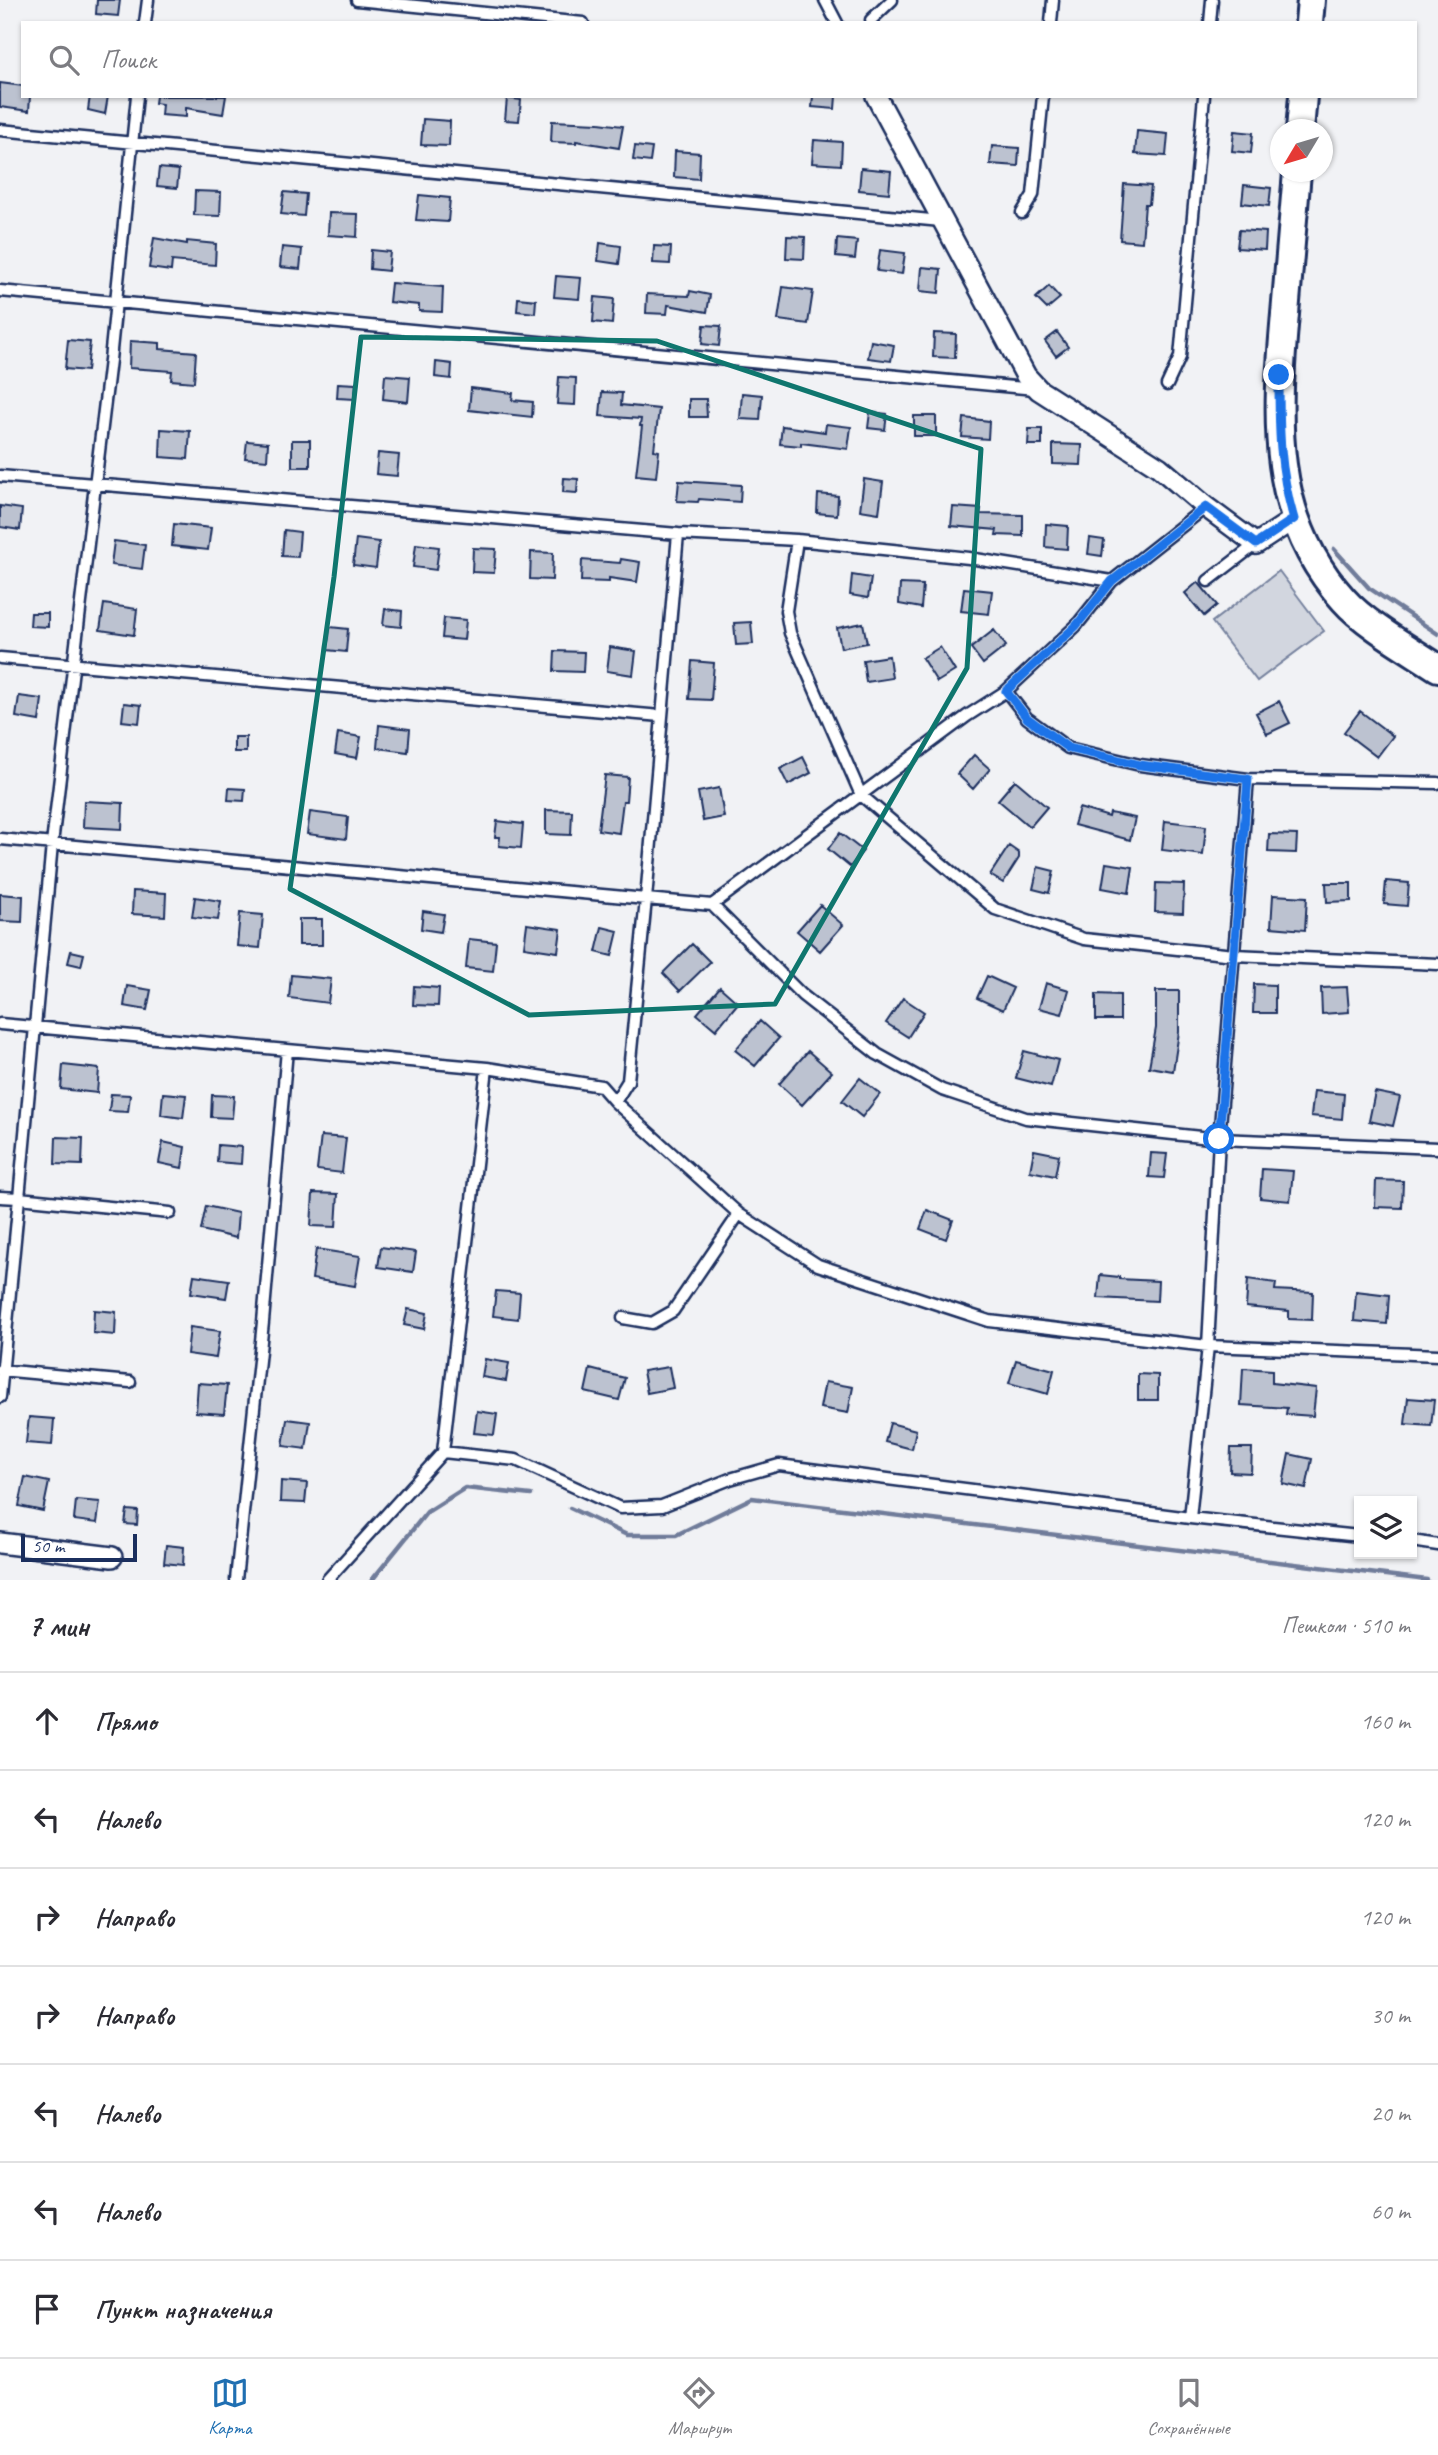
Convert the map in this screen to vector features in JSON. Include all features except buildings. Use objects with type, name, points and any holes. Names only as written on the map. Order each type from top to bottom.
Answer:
[{"type":"street","points":[[1309,21],[1311,0]]},
{"type":"street","points":[[877,98],[1026,376],[1039,390],[1159,467],[1206,507],[1256,544],[1294,519]]},
{"type":"street","points":[[1301,119],[1303,98]]},
{"type":"street","points":[[1296,182],[1279,375],[1279,445],[1294,519],[1304,544],[1321,573],[1346,602],[1438,668]]},
{"type":"street","points":[[0,1543],[112,1556]]},
{"type":"lane","points":[[145,21],[148,0]]},
{"type":"lane","points":[[357,0],[563,21]]},
{"type":"lane","points":[[825,0],[836,21]]},
{"type":"lane","points":[[871,20],[892,0]]},
{"type":"lane","points":[[1051,21],[1053,0]]},
{"type":"lane","points":[[1210,21],[1212,0]]},
{"type":"lane","points":[[0,1397],[52,844],[95,484],[136,98]]},
{"type":"lane","points":[[1022,213],[1033,195],[1043,98]]},
{"type":"lane","points":[[1167,385],[1180,357],[1204,98]]},
{"type":"lane","points":[[0,130],[941,221]]},
{"type":"lane","points":[[0,291],[1039,390]]},
{"type":"lane","points":[[0,476],[678,534],[797,540],[969,558],[1112,581]]},
{"type":"lane","points":[[712,905],[967,716],[1006,691],[1076,626],[1112,581],[1206,507]]},
{"type":"lane","points":[[615,1102],[628,1081],[678,534]]},
{"type":"lane","points":[[797,540],[786,611],[790,633],[861,795],[995,909],[1084,939],[1234,955],[1438,964]]},
{"type":"lane","points":[[1208,581],[1256,544]]},
{"type":"lane","points":[[0,658],[661,716]]},
{"type":"lane","points":[[1006,691],[1027,718],[1068,748],[1140,765],[1248,779],[1438,783]]},
{"type":"lane","points":[[1190,1518],[1208,1346],[1219,1139],[1248,779]]},
{"type":"lane","points":[[0,839],[712,905],[802,995],[877,1054],[942,1090],[1026,1118],[1219,1139],[1438,1148]]},
{"type":"lane","points":[[0,1024],[487,1068],[601,1086],[615,1102],[739,1214],[818,1265],[989,1321],[1208,1346],[1438,1355]]},
{"type":"lane","points":[[236,1580],[287,1050]]},
{"type":"lane","points":[[327,1580],[443,1452],[487,1068]]},
{"type":"lane","points":[[0,1197],[170,1213]]},
{"type":"lane","points":[[623,1318],[652,1323],[673,1311],[739,1214]]},
{"type":"lane","points":[[1,1370],[130,1382]]},
{"type":"lane","points":[[443,1452],[516,1460],[620,1508],[662,1506],[730,1479],[779,1465],[1190,1518],[1354,1535]]},
{"type":"lane","points":[[1417,1542],[1438,1545]]},
{"type":"highlighted area","points":[[361,337],[657,341],[981,449],[967,668],[775,1004],[529,1015],[290,889],[334,577]]},
{"type":"shaded area","points":[[1279,571],[1324,631],[1257,681],[1212,622]]},
{"type":"waterway","points":[[1334,549],[1369,588],[1438,634]]},
{"type":"waterway","points":[[372,1580],[427,1512],[465,1488],[531,1495]]},
{"type":"waterway","points":[[570,1508],[627,1535],[676,1535],[752,1498],[1427,1580]]},
{"type":"route","points":[[1219,1139],[1248,779],[1140,765],[1068,748],[1027,718],[1006,691],[1076,626],[1112,581],[1206,507],[1256,544],[1294,519],[1279,445],[1279,375]]}]
